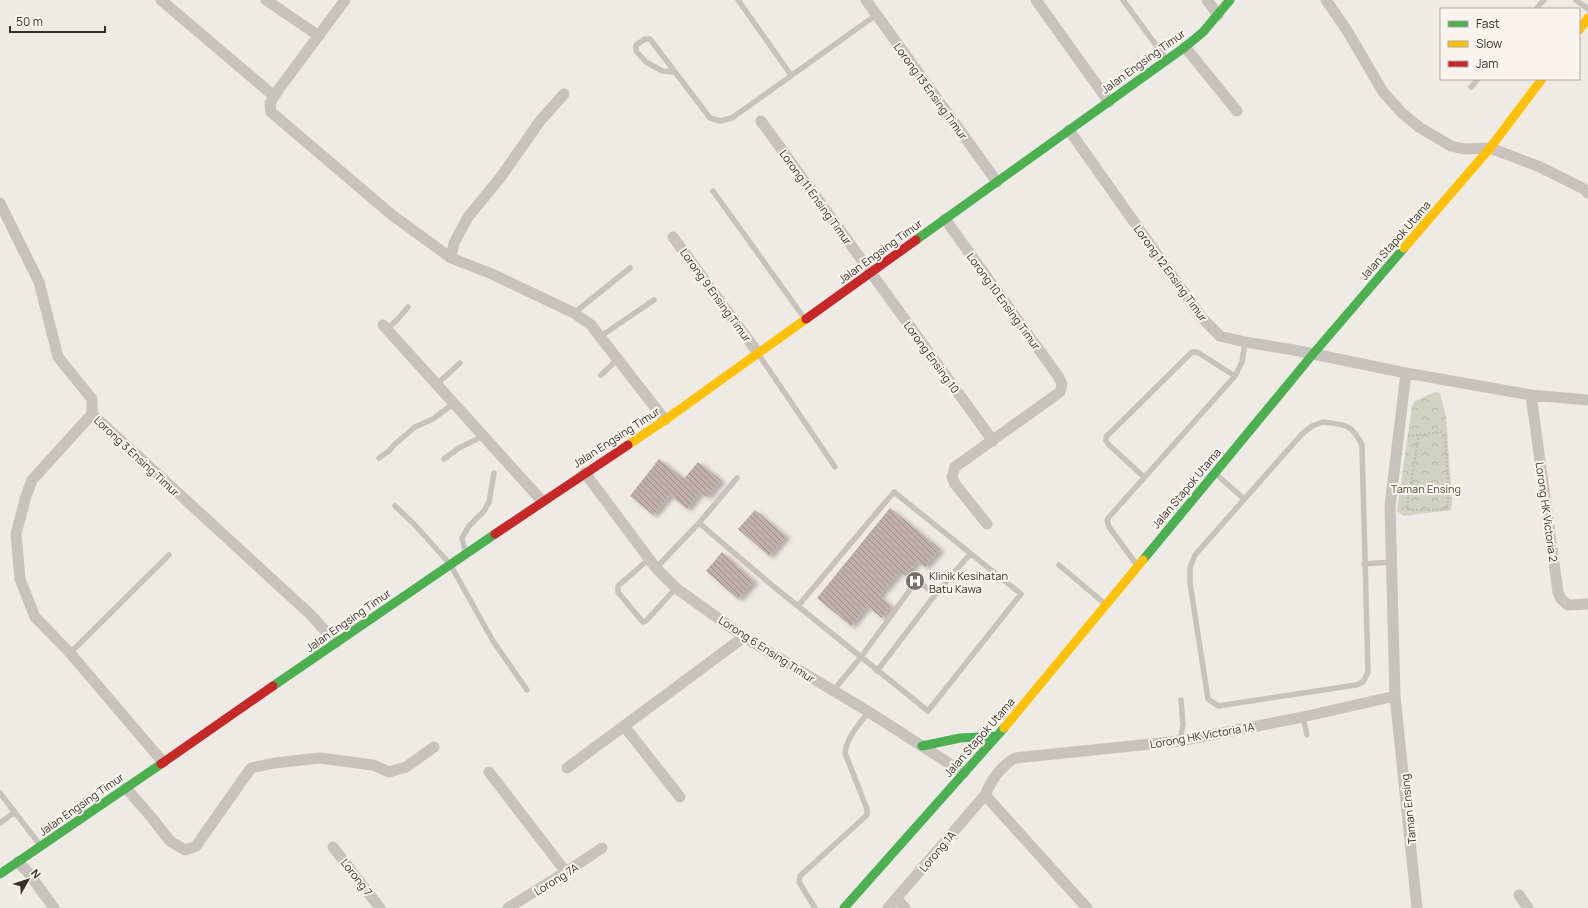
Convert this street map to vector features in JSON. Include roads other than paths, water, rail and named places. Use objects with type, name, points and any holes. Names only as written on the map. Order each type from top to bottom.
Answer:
[{"type":"street","points":[[161,0],[274,96]]},
{"type":"street","points":[[266,0],[319,36]]},
{"type":"street","points":[[345,0],[274,96],[270,103],[271,112],[392,215],[451,258],[492,274],[574,313],[591,325],[665,420]]},
{"type":"street","name":"Lorong 13 Ensing Timur","points":[[866,0],[997,182]]},
{"type":"street","points":[[1036,0],[1109,102]]},
{"type":"street","points":[[1208,0],[1218,14]]},
{"type":"street","name":"Jalan Engsing Timur","points":[[0,874],[542,501],[665,420],[1185,47],[1203,32],[1230,0]]},
{"type":"street","points":[[1326,0],[1348,32],[1383,92],[1402,113],[1419,127],[1451,146],[1464,149],[1490,148],[1540,167],[1588,193]]},
{"type":"street","points":[[1580,29],[1588,18]]},
{"type":"street","points":[[1185,47],[1237,111]]},
{"type":"street","name":"Jalan Stapok Utama","points":[[844,908],[997,736],[1214,472],[1490,148],[1541,80]]},
{"type":"street","points":[[451,258],[454,243],[468,216],[500,178],[540,121],[564,94]]},
{"type":"street","name":"Lorong 11 Ensing Timur","points":[[762,121],[871,272]]},
{"type":"street","name":"Lorong 12 Ensing Timur","points":[[1069,130],[1202,318],[1220,336],[1313,354]]},
{"type":"street","name":"Lorong 3 Ensing Timur","points":[[0,203],[39,282],[58,357],[92,399],[92,414],[311,615],[336,643]]},
{"type":"street","name":"Lorong 10 Ensing Timur","points":[[945,219],[1062,384],[1060,392],[993,441]]},
{"type":"street","name":"Lorong 9 Ensing Timur","points":[[673,237],[758,353]]},
{"type":"street","name":"Lorong Ensing 10","points":[[871,272],[993,441]]},
{"type":"street","points":[[385,327],[542,501]]},
{"type":"street","points":[[1313,354],[1406,374],[1531,395],[1588,400]]},
{"type":"street","name":"Taman Ensing","points":[[1406,374],[1390,506],[1391,562],[1395,696],[1417,908]]},
{"type":"street","name":"Lorong HK Victoria 2","points":[[1531,395],[1558,592],[1561,599],[1568,606],[1588,604]]},
{"type":"street","points":[[92,414],[32,480],[26,496],[16,534],[20,579],[35,617],[70,653],[163,762]]},
{"type":"street","points":[[987,524],[955,484],[952,477],[955,467],[993,441]]},
{"type":"street","name":"Lorong 6 Ensing Timur","points":[[584,473],[656,568],[676,588],[744,637],[833,692],[869,712],[964,772]]},
{"type":"street","points":[[567,768],[744,637]]},
{"type":"street","name":"Lorong HK Victoria 1A","points":[[985,795],[991,781],[998,771],[1015,758],[1180,740],[1395,696]]},
{"type":"street","points":[[624,726],[680,797]]},
{"type":"street","points":[[922,746],[954,739],[997,736]]},
{"type":"street","points":[[126,788],[170,841],[185,850],[196,846],[251,768],[274,763],[320,758],[373,765],[389,772],[406,767],[434,747]]},
{"type":"street","points":[[489,772],[566,872]]},
{"type":"street","points":[[985,795],[1087,908]]},
{"type":"street","name":"Lorong 1A","points":[[888,908],[985,795]]},
{"type":"street","name":"Lorong 7","points":[[334,847],[380,908]]},
{"type":"street","name":"Lorong 7A","points":[[508,908],[602,848]]},
{"type":"street","points":[[18,862],[27,871],[54,908]]},
{"type":"street","points":[[1518,895],[1528,908]]},
{"type":"street","points":[[896,899],[905,908]]},
{"type":"lane","points":[[738,0],[791,75]]},
{"type":"lane","points":[[1123,0],[1167,60]]},
{"type":"lane","points":[[1537,8],[1544,0]]},
{"type":"lane","points":[[1576,0],[1588,9]]},
{"type":"lane","points":[[675,72],[662,71],[646,62],[636,51],[636,45],[645,39],[650,39],[710,118],[720,121],[732,118],[876,15]]},
{"type":"lane","points":[[1471,87],[1477,80]]},
{"type":"lane","points":[[713,191],[805,319]]},
{"type":"lane","points":[[574,313],[630,268]]},
{"type":"lane","points":[[601,336],[654,300]]},
{"type":"lane","points":[[385,327],[398,319],[408,307]]},
{"type":"lane","points":[[1137,565],[1109,527],[1107,520],[1108,517],[1235,376],[1242,362],[1245,342]]},
{"type":"lane","points":[[1144,477],[1108,444],[1106,437],[1192,352],[1197,352],[1235,376]]},
{"type":"lane","points":[[758,353],[836,467]]},
{"type":"lane","points":[[602,375],[618,359]]},
{"type":"lane","points":[[437,384],[460,363]]},
{"type":"lane","points":[[378,458],[389,451],[409,431],[433,419],[454,403]]},
{"type":"lane","points":[[1323,422],[1345,425],[1356,433],[1362,445],[1368,672],[1364,682],[1356,685],[1218,706],[1208,699],[1190,583],[1190,568],[1195,555],[1244,499],[1302,434],[1312,426],[1323,422]]},
{"type":"lane","points":[[444,459],[459,448],[484,436]]},
{"type":"lane","points":[[1214,472],[1244,499]]},
{"type":"lane","points":[[466,553],[462,538],[469,526],[484,511],[489,502],[494,473]]},
{"type":"lane","points":[[656,568],[699,523],[737,478]]},
{"type":"lane","points":[[699,523],[798,606],[928,712],[1021,594],[894,492],[798,606]]},
{"type":"lane","points":[[396,506],[450,564],[493,641],[527,690]]},
{"type":"lane","points":[[877,671],[935,595],[970,554]]},
{"type":"lane","points":[[70,653],[169,556]]},
{"type":"lane","points":[[649,559],[618,586],[618,592],[641,620],[643,622],[646,621],[676,588]]},
{"type":"lane","points":[[1364,564],[1391,562]]},
{"type":"lane","points":[[1059,565],[1106,605]]},
{"type":"lane","points":[[833,692],[861,657],[917,580],[935,595]]},
{"type":"lane","points":[[1180,740],[1183,725],[1181,700]]},
{"type":"lane","points":[[815,908],[799,882],[800,876],[866,815],[867,809],[845,753],[846,747],[855,730],[869,712]]},
{"type":"lane","points":[[1303,716],[1307,735]]},
{"type":"lane","points":[[0,793],[41,846]]},
{"type":"lane","points":[[0,823],[15,812]]},
{"type":"place","name":"Klinik Kesihatan Batu Kawa","points":[[915,581]]}]
